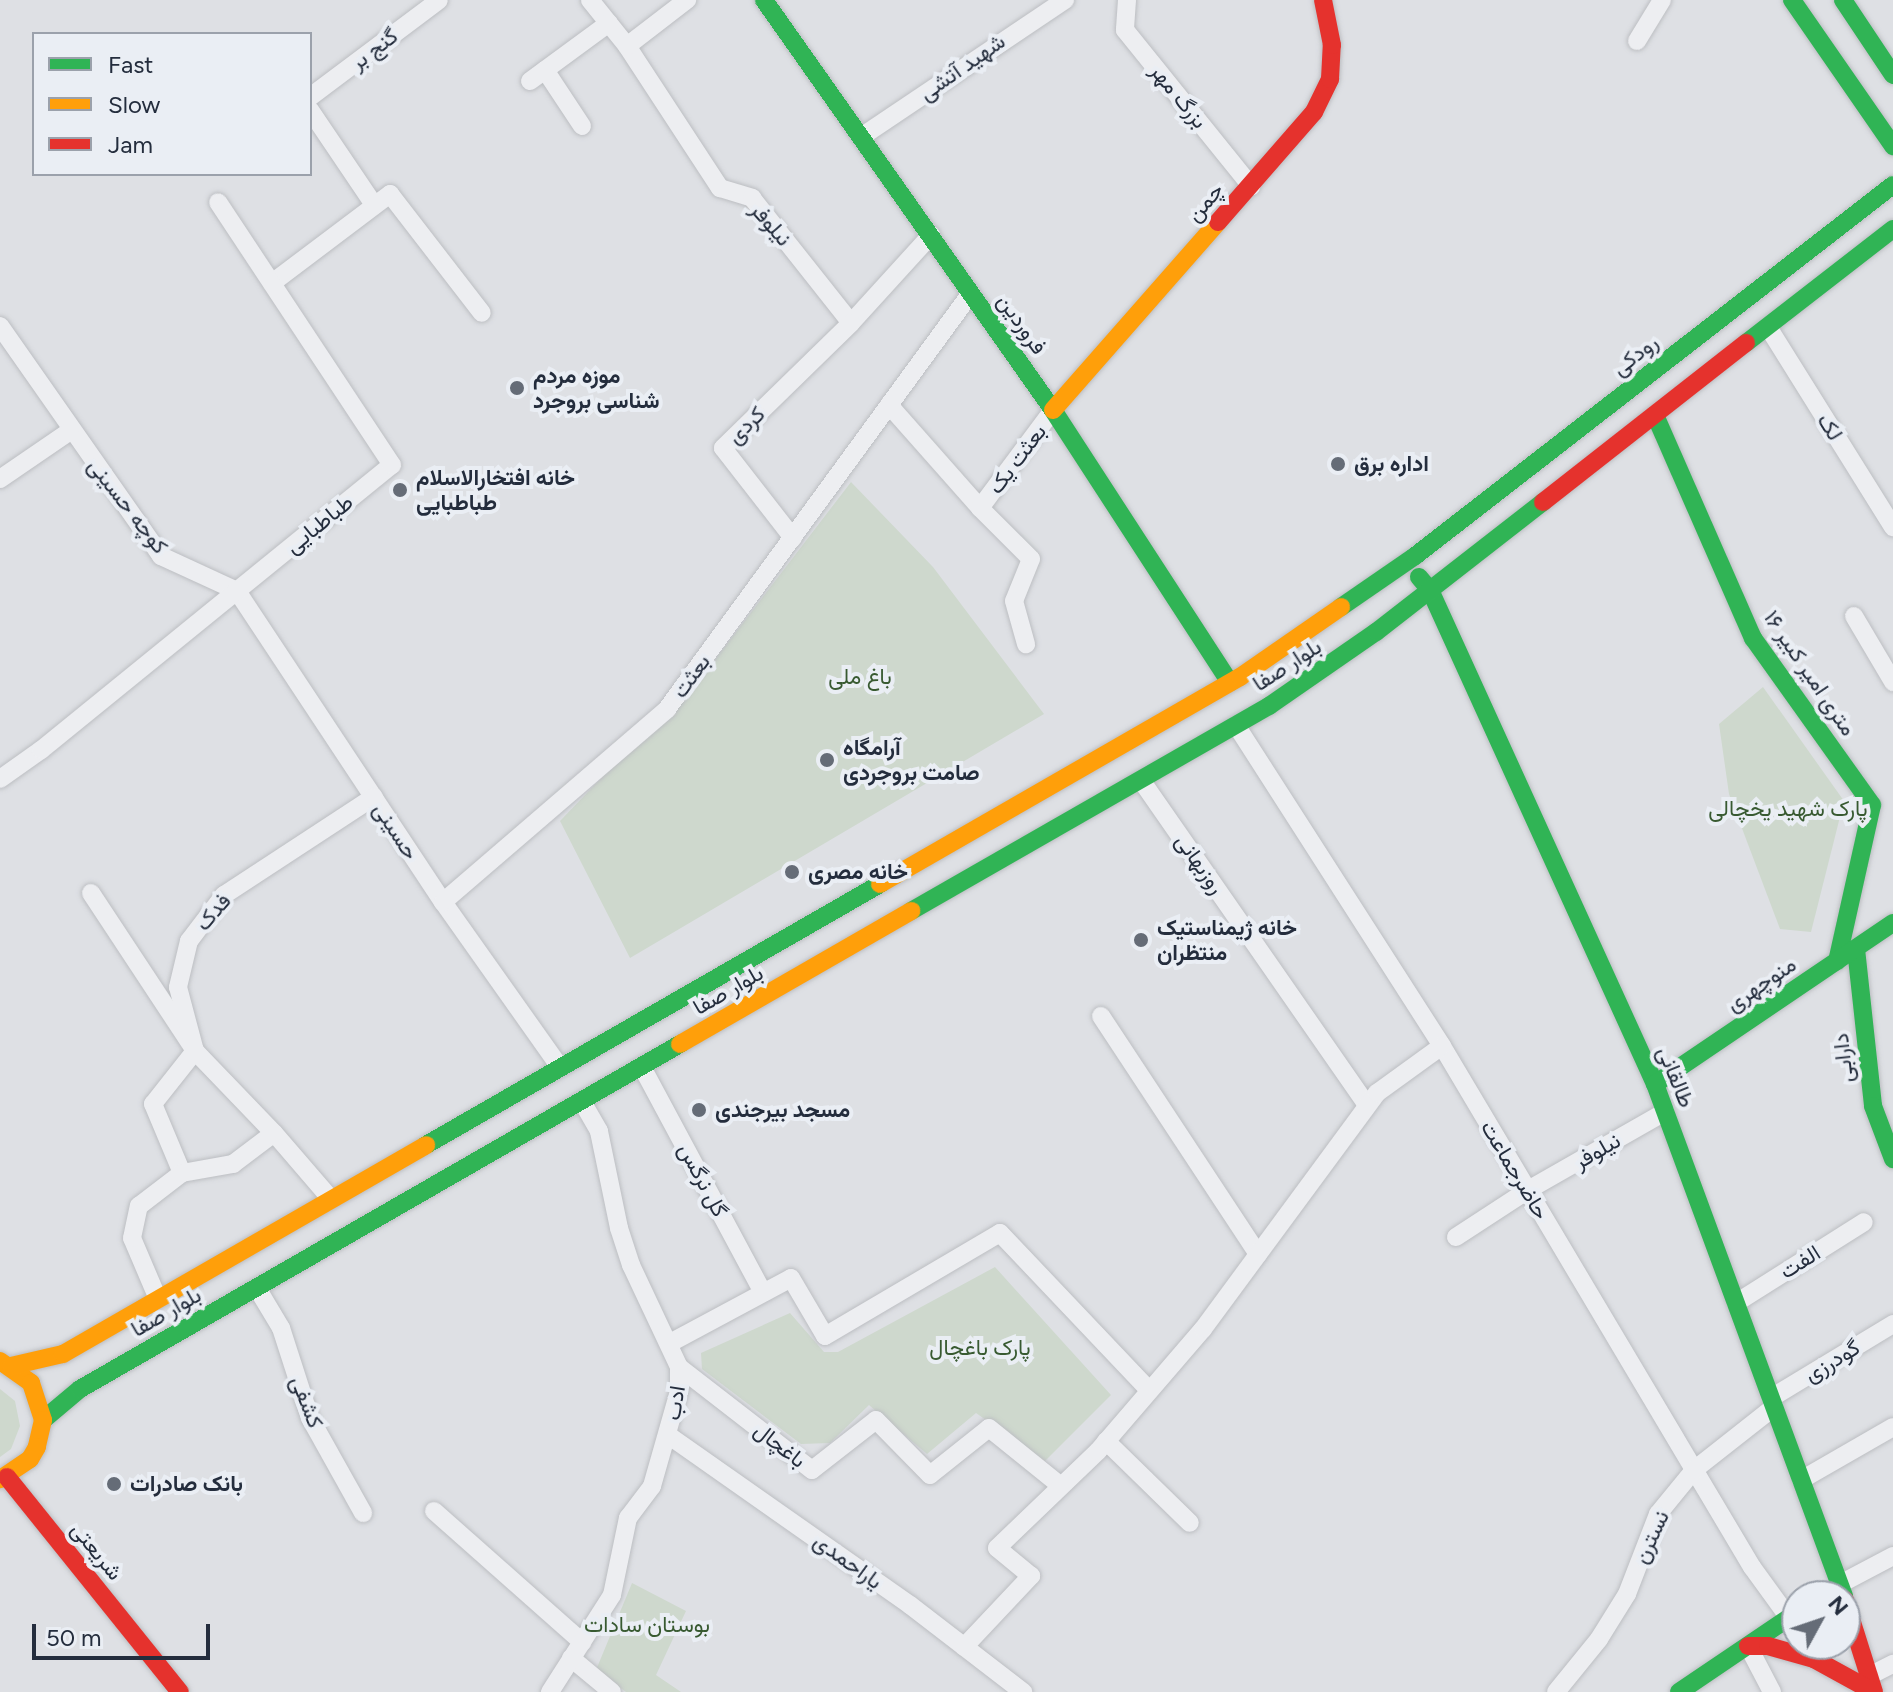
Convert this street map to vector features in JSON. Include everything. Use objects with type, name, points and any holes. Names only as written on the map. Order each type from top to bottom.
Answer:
[{"type":"main road","name":"فروردین","points":[[764,0],[1053,410],[1230,683]]},
{"type":"main road","name":"چمن","points":[[1053,410],[1314,112],[1330,79],[1332,45],[1323,0]]},
{"type":"main road","points":[[1792,0],[1893,146]]},
{"type":"main road","points":[[1843,0],[1893,75]]},
{"type":"main road","name":"رودکی","points":[[1407,562],[1893,185]]},
{"type":"main road","points":[[1430,590],[1893,227],[1874,199]]},
{"type":"main road","name":"۱۶ متری امیر کبیر","points":[[1655,415],[1753,638],[1872,805],[1837,961]]},
{"type":"main road","name":"طالقانی","points":[[1407,562],[1430,590],[1655,1084],[1838,1580]]},
{"type":"main road","name":"بلوار صفا","points":[[6,1364],[63,1354],[1230,683],[1296,642],[1407,562]]},
{"type":"main road","name":"بلوار صفا","points":[[43,1420],[80,1389],[583,1103],[1236,725],[1333,664],[1430,590]]},
{"type":"main road","points":[[918,862],[941,896]]},
{"type":"main road","name":"منوچهری","points":[[1655,1084],[1893,923]]},
{"type":"main road","name":"دارابی","points":[[1856,949],[1873,1106],[1893,1159]]},
{"type":"main road","points":[[560,1067],[583,1103]]},
{"type":"main road","points":[[439,1138],[460,1172]]},
{"type":"main road","points":[[4,1478],[20,1470],[37,1447],[43,1420],[37,1394],[22,1374],[6,1364]]},
{"type":"main road","name":"شریعتی","points":[[4,1478],[180,1692]]},
{"type":"main road","points":[[1679,1692],[1781,1623]]},
{"type":"main road","points":[[1748,1646],[1768,1646],[1814,1659],[1872,1687]]},
{"type":"main road","name":"طالقانی","points":[[1861,1651],[1872,1687]]},
{"type":"street","name":"گنج بر","points":[[312,95],[439,0]]},
{"type":"street","name":"نیلوفر","points":[[590,0],[627,46],[720,188],[752,198],[851,323]]},
{"type":"street","points":[[627,46],[687,0]]},
{"type":"street","name":"شهید آتشی","points":[[861,137],[1065,0]]},
{"type":"street","name":"بزرگ مهر","points":[[1127,0],[1125,30],[1251,186]]},
{"type":"street","points":[[1637,41],[1662,0]]},
{"type":"street","points":[[582,126],[538,76],[609,23]]},
{"type":"street","points":[[312,113],[374,205]]},
{"type":"street","points":[[272,283],[390,194],[482,313]]},
{"type":"street","name":"طباطبایی","points":[[0,779],[41,750],[392,465],[218,202]]},
{"type":"street","points":[[851,323],[931,235]]},
{"type":"street","name":"بعثت","points":[[443,902],[667,709],[971,293]]},
{"type":"street","name":"کردی","points":[[793,538],[723,448],[851,323]]},
{"type":"street","points":[[0,326],[70,431],[0,479]]},
{"type":"street","name":"لک","points":[[1768,327],[1893,527]]},
{"type":"street","points":[[889,405],[980,508],[1031,559],[1014,601],[1026,644]]},
{"type":"street","name":"بعثت یک","points":[[980,508],[1053,410]]},
{"type":"street","name":"کوچه حسینی","points":[[70,431],[161,556],[237,591]]},
{"type":"street","name":"حسینی","points":[[237,591],[443,902],[560,1067]]},
{"type":"street","points":[[1854,616],[1893,682]]},
{"type":"street","name":"حاضرجماعت","points":[[1236,725],[1442,1046],[1752,1567],[1781,1601]]},
{"type":"street","name":"روزبهانی","points":[[1141,780],[1367,1105]]},
{"type":"street","name":"فدک","points":[[195,1051],[178,987],[189,941],[224,895],[374,797]]},
{"type":"street","name":"فدک","points":[[91,893],[195,1051],[274,1133],[330,1198]]},
{"type":"street","points":[[1101,1016],[1258,1254]]},
{"type":"street","points":[[964,1647],[1031,1576],[997,1548],[1106,1441],[1203,1329],[1377,1093],[1442,1046]]},
{"type":"street","points":[[182,1173],[153,1104],[195,1051]]},
{"type":"street","name":"گل نرگس","points":[[642,1067],[763,1293]]},
{"type":"street","name":"ادب","points":[[550,1692],[612,1595],[628,1518],[652,1486],[679,1391],[679,1367],[670,1343],[654,1321],[631,1265],[616,1217],[599,1131],[583,1103]]},
{"type":"street","name":"نیلوفر","points":[[1456,1237],[1528,1190],[1665,1112]]},
{"type":"street","points":[[158,1299],[132,1238],[139,1206],[182,1173],[233,1164],[274,1133]]},
{"type":"street","name":"الفت","points":[[1736,1303],[1864,1222]]},
{"type":"street","points":[[670,1343],[791,1278],[825,1336],[1000,1233],[1148,1389]]},
{"type":"street","name":"کشفی","points":[[257,1288],[281,1328],[310,1418],[363,1513]]},
{"type":"street","name":"گودرزی","points":[[1773,1402],[1893,1324]]},
{"type":"street","name":"باغچال","points":[[679,1367],[812,1470],[876,1420],[930,1475],[989,1428],[1061,1486]]},
{"type":"street","name":"نسترن","points":[[1556,1692],[1606,1628],[1627,1594],[1658,1514],[1694,1470],[1773,1402]]},
{"type":"street","points":[[1801,1480],[1893,1427]]},
{"type":"street","name":"یاراحمدی","points":[[668,1435],[1023,1692]]},
{"type":"street","points":[[1106,1441],[1190,1523]]},
{"type":"street","points":[[434,1511],[582,1642]]},
{"type":"street","points":[[1861,1580],[1893,1556]]},
{"type":"street","points":[[1748,1646],[1772,1692]]},
{"type":"street","points":[[571,1658],[612,1692]]},
{"type":"street","points":[[1872,1687],[1893,1664]]},
{"type":"green space","name":"باغ ملی","points":[[851,482],[933,567],[1044,714],[630,958],[560,821],[713,662]]},
{"type":"green space","name":"پارک شهید یخچالی","points":[[1763,687],[1844,801],[1811,932],[1780,929],[1729,794],[1719,724]]},
{"type":"green space","name":"پارک باغچال","points":[[995,1267],[1111,1395],[1045,1461],[976,1413],[927,1454],[869,1405],[830,1443],[801,1444],[702,1369],[701,1353],[790,1313],[824,1352],[838,1352]]},
{"type":"green space","points":[[0,1389],[15,1401],[20,1426],[11,1449],[0,1457]]},
{"type":"green space","name":"بوستان سادات","points":[[632,1583],[686,1611],[656,1675],[681,1692],[626,1692],[596,1670]]},
{"type":"traffic: fast","points":[[764,0],[1053,410],[1230,683]]},
{"type":"traffic: fast","points":[[1792,0],[1893,146]]},
{"type":"traffic: fast","points":[[1843,0],[1893,75]]},
{"type":"traffic: fast","points":[[1341,607],[1415,556],[1893,185]]},
{"type":"traffic: fast","points":[[1746,343],[1893,229]]},
{"type":"traffic: fast","points":[[1655,415],[1753,638],[1872,805],[1837,961]]},
{"type":"traffic: fast","points":[[911,911],[1269,706],[1376,632],[1543,502]]},
{"type":"traffic: fast","points":[[1419,577],[1430,590],[1655,1084],[1838,1580]]},
{"type":"traffic: fast","points":[[426,1145],[880,884]]},
{"type":"traffic: fast","points":[[1655,1084],[1893,923]]},
{"type":"traffic: fast","points":[[1856,949],[1873,1106],[1893,1159]]},
{"type":"traffic: fast","points":[[43,1420],[80,1389],[680,1044]]},
{"type":"traffic: fast","points":[[1679,1692],[1781,1623]]},
{"type":"traffic: slow","points":[[1053,410],[1218,222]]},
{"type":"traffic: slow","points":[[880,884],[1240,677],[1341,607]]},
{"type":"traffic: slow","points":[[680,1044],[911,911]]},
{"type":"traffic: slow","points":[[11,1366],[63,1354],[426,1145]]},
{"type":"traffic: slow","points":[[0,1361],[31,1383],[43,1420],[37,1447],[30,1459],[0,1479]]},
{"type":"traffic: jam","points":[[1218,222],[1314,112],[1330,79],[1332,45],[1323,0]]},
{"type":"traffic: jam","points":[[1543,502],[1746,343]]},
{"type":"traffic: jam","points":[[7,1477],[180,1692]]},
{"type":"traffic: jam","points":[[1748,1646],[1768,1646],[1814,1659],[1874,1692]]},
{"type":"traffic: jam","points":[[1861,1651],[1874,1692]]},
{"type":"place","name":"موزه مردم شناسی بروجرد","points":[[517,388]]},
{"type":"place","name":"اداره برق","points":[[1338,464]]},
{"type":"place","name":"خانه افتخارالاسلام طباطبایی","points":[[400,490]]},
{"type":"place","name":"آرامگاه صامت بروجردی","points":[[827,760]]},
{"type":"place","name":"خانه مصری","points":[[792,872]]},
{"type":"place","name":"خانه ژیمناستیک منتظران","points":[[1141,940]]},
{"type":"place","name":"مسجد بیرجندی","points":[[699,1110]]},
{"type":"place","name":"بانک صادرات","points":[[114,1484]]}]
